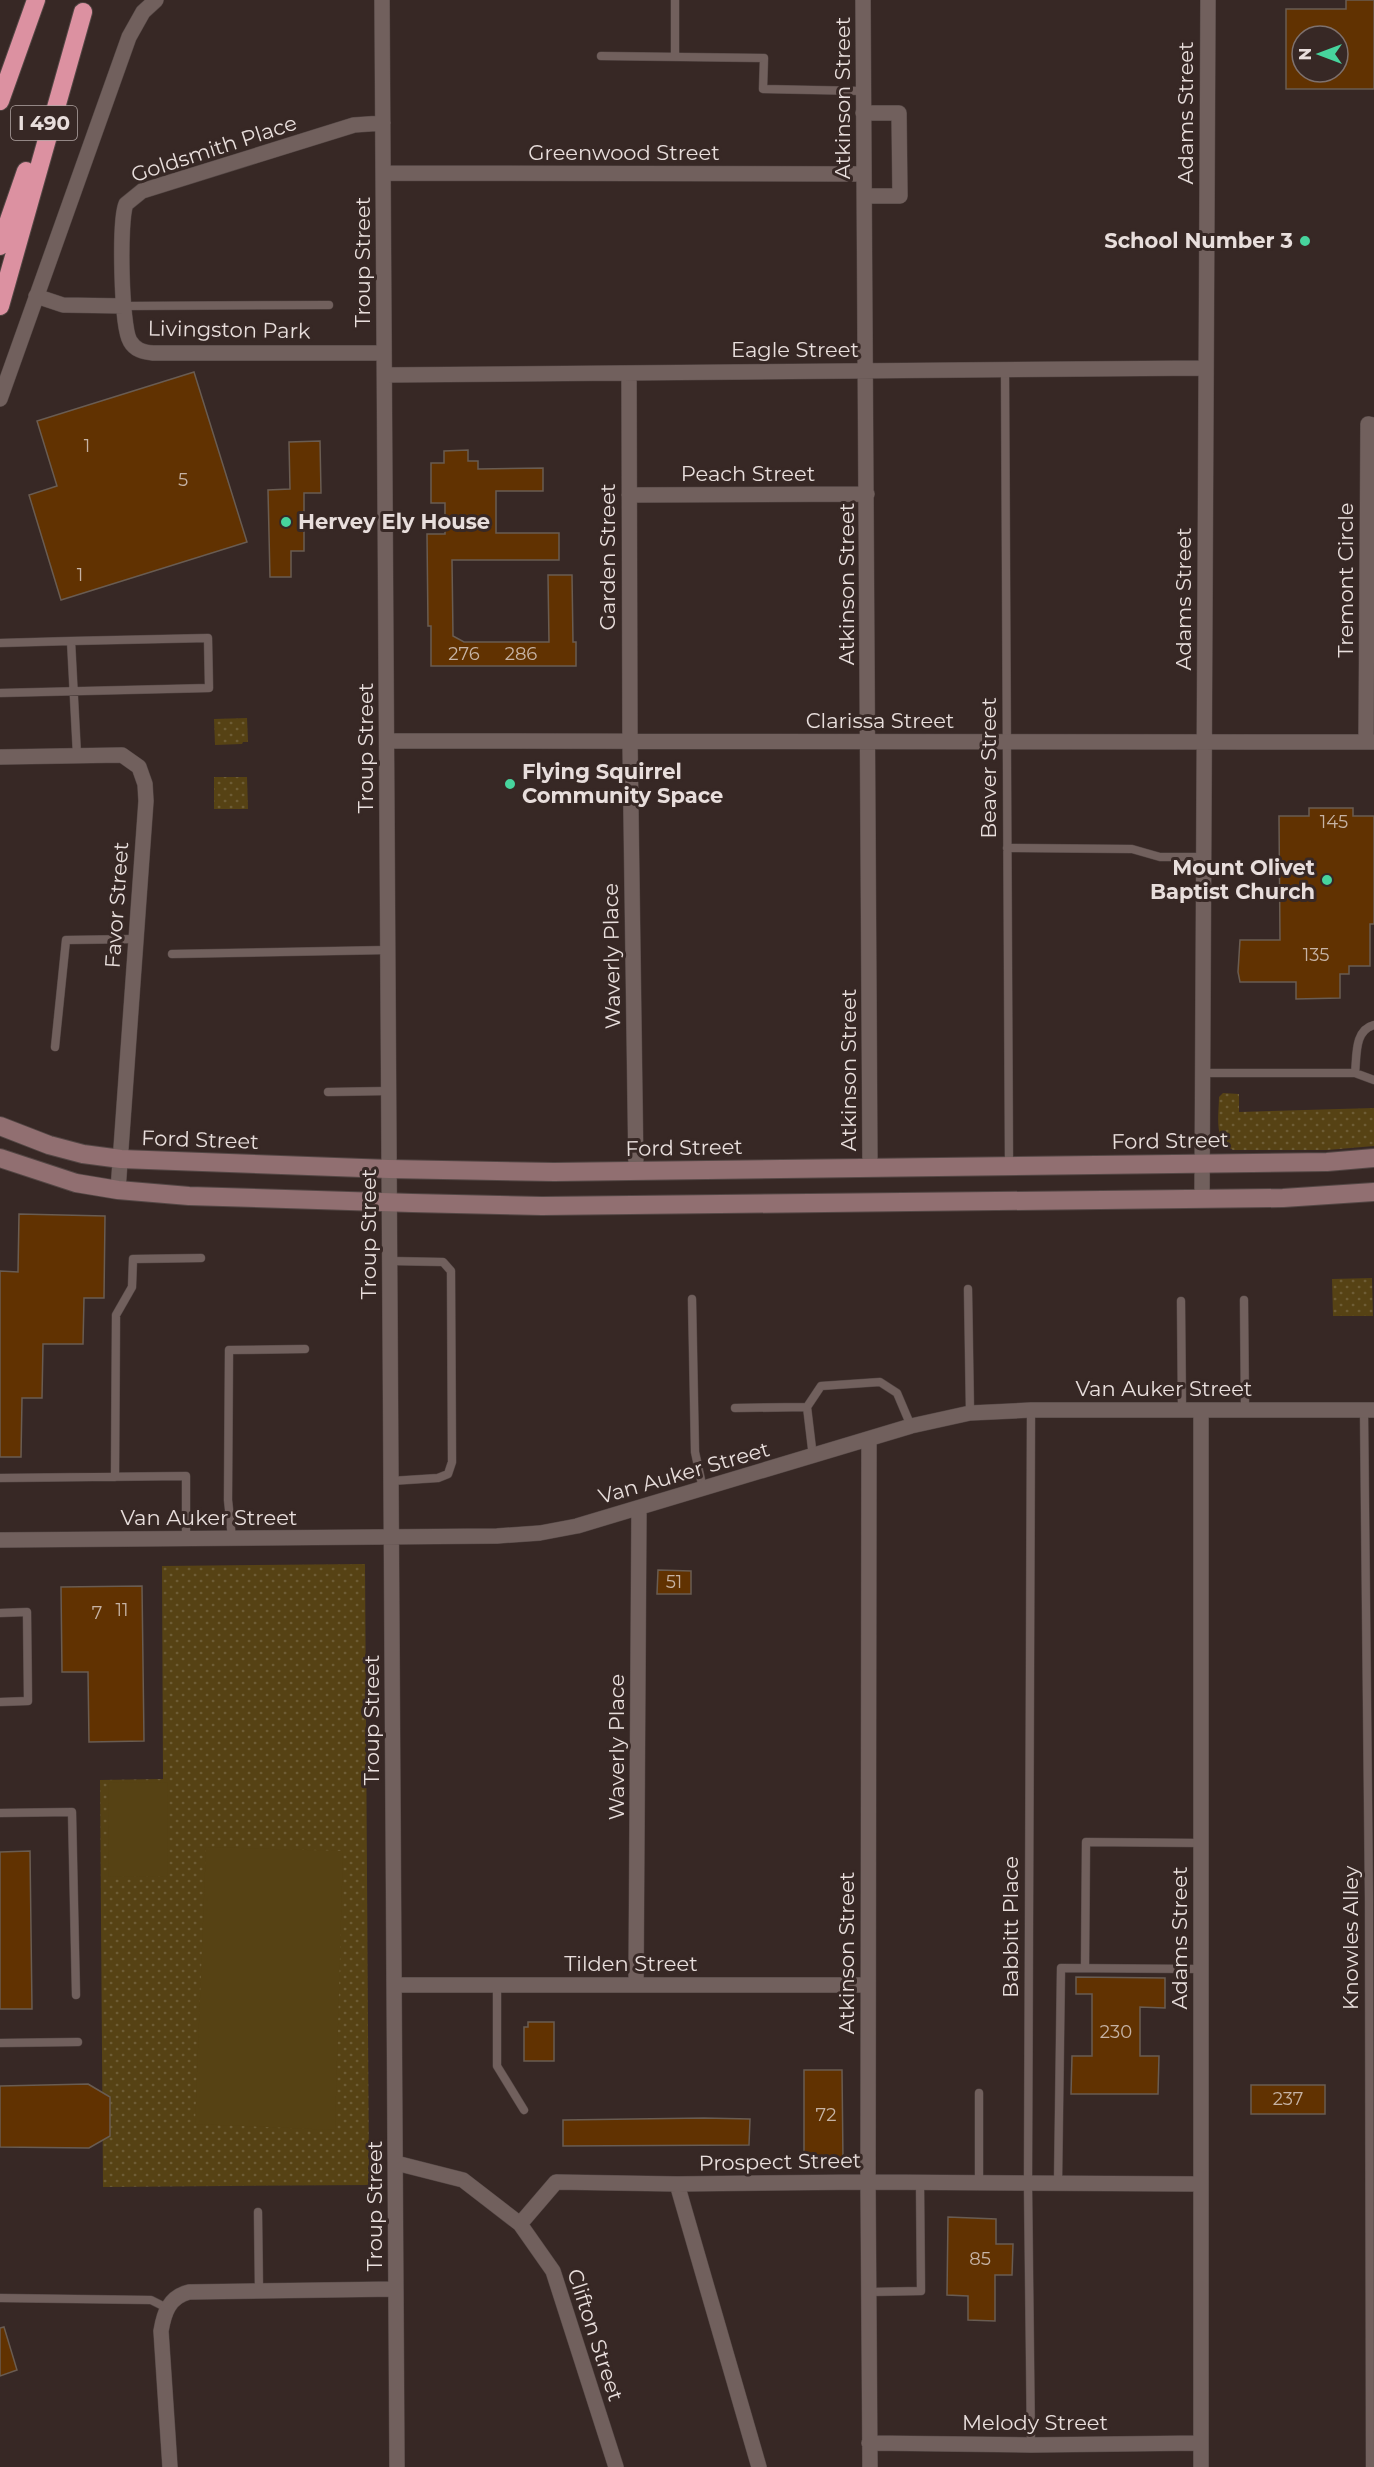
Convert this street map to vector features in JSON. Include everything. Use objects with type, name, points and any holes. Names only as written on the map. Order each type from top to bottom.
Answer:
[{"type":"highway","name":"I 490","points":[[0,101],[36,0]]},
{"type":"highway","name":"I 490","points":[[0,246],[85,6]]},
{"type":"highway","points":[[0,306],[85,6]]},
{"type":"main road","name":"Ford Street","points":[[0,1126],[49,1145],[83,1154],[121,1159],[389,1169],[519,1172],[636,1171],[1327,1162],[1374,1158]]},
{"type":"main road","points":[[0,1158],[76,1183],[118,1190],[189,1196],[390,1203],[542,1206],[1319,1197],[1374,1192]]},
{"type":"street","name":"Troup Street","points":[[382,0],[398,2467]]},
{"type":"street","name":"Atkinson Street","points":[[863,0],[870,1167]]},
{"type":"street","name":"Adams Street","points":[[1202,1198],[1208,0]]},
{"type":"street","points":[[0,399],[129,37],[153,3]]},
{"type":"street","points":[[863,113],[899,113],[900,196],[865,196]]},
{"type":"street","name":"Goldsmith Place","points":[[124,306],[122,216],[126,204],[136,194],[354,125],[383,123]]},
{"type":"street","name":"Greenwood Street","points":[[383,173],[864,174]]},
{"type":"street","name":"Livingston Park","points":[[36,296],[63,305],[124,306],[128,337],[135,348],[146,353],[384,353]]},
{"type":"street","name":"Eagle Street","points":[[385,375],[1206,368]]},
{"type":"street","name":"Garden Street","points":[[629,373],[630,741]]},
{"type":"street","name":"Tremont Circle","points":[[1370,742],[1368,424],[1374,424]]},
{"type":"street","name":"Peach Street","points":[[629,495],[867,494]]},
{"type":"street","name":"Clarissa Street","points":[[387,741],[1370,742]]},
{"type":"street","name":"Waverly Place","points":[[630,741],[636,1171]]},
{"type":"street","name":"Favor Street","points":[[0,757],[122,755],[139,767],[144,784],[146,801],[118,1190]]},
{"type":"street","name":"Van Auker Street","points":[[0,1540],[392,1538],[540,1533],[577,1526],[639,1509],[911,1426],[970,1413],[1031,1410],[1369,1410]]},
{"type":"street","name":"Adams Street","points":[[1201,1410],[1201,2467]]},
{"type":"street","name":"Atkinson Street","points":[[869,1440],[870,2467]]},
{"type":"street","name":"Waverly Place","points":[[636,1985],[639,1509]]},
{"type":"street","name":"Tilden Street","points":[[395,1985],[868,1985]]},
{"type":"street","points":[[396,2163],[463,2180],[520,2224]]},
{"type":"street","name":"Prospect Street","points":[[520,2224],[556,2182],[1201,2184]]},
{"type":"street","points":[[677,2184],[759,2467]]},
{"type":"street","name":"Clifton Street","points":[[520,2224],[553,2271],[616,2467]]},
{"type":"street","points":[[170,2467],[161,2331],[167,2308],[173,2300],[189,2292],[396,2289]]},
{"type":"street","name":"Melody Street","points":[[869,2443],[1031,2445],[1201,2443]]},
{"type":"lane","points":[[675,0],[675,57]]},
{"type":"lane","points":[[601,56],[764,58],[763,88],[863,91]]},
{"type":"lane","points":[[124,306],[329,305]]},
{"type":"lane","name":"Beaver Street","points":[[1005,370],[1009,1165]]},
{"type":"lane","points":[[0,643],[208,638],[209,688],[0,693]]},
{"type":"lane","points":[[71,641],[77,755]]},
{"type":"lane","points":[[1007,848],[1132,849],[1160,857],[1203,857]]},
{"type":"lane","points":[[55,1047],[66,940],[136,939]]},
{"type":"lane","points":[[172,954],[388,950]]},
{"type":"lane","points":[[1355,1073],[1359,1039],[1364,1030],[1374,1025]]},
{"type":"lane","points":[[1202,1073],[1355,1073],[1374,1080]]},
{"type":"lane","points":[[328,1092],[389,1091]]},
{"type":"lane","points":[[115,1477],[116,1316],[132,1287],[133,1259],[201,1258]]},
{"type":"lane","points":[[390,1261],[443,1262],[451,1271],[452,1462],[448,1474],[438,1478],[391,1481]]},
{"type":"lane","points":[[968,1289],[970,1413]]},
{"type":"lane","points":[[692,1299],[695,1452],[703,1490]]},
{"type":"lane","points":[[1244,1300],[1245,1410]]},
{"type":"lane","points":[[1180,1301],[1182,1410]]},
{"type":"lane","points":[[232,1538],[228,1500],[229,1350],[304,1349]]},
{"type":"lane","points":[[813,1457],[807,1407],[821,1386],[880,1382],[897,1393],[911,1426]]},
{"type":"lane","points":[[735,1408],[807,1407]]},
{"type":"lane","name":"Babbitt Place","points":[[1031,1410],[1028,2184],[1031,2445]]},
{"type":"lane","name":"Knowles Alley","points":[[1369,1410],[1372,1899],[1370,2467]]},
{"type":"lane","points":[[0,1478],[186,1476],[186,1539]]},
{"type":"lane","points":[[0,1613],[27,1612],[28,1701],[0,1702]]},
{"type":"lane","points":[[0,1813],[72,1812],[76,1995]]},
{"type":"lane","points":[[1085,1968],[1086,1842],[1201,1843]]},
{"type":"lane","points":[[1058,2184],[1060,1968],[1201,1969]]},
{"type":"lane","points":[[497,1985],[497,2066],[524,2110]]},
{"type":"lane","points":[[0,2043],[78,2042]]},
{"type":"lane","points":[[979,2093],[979,2183]]},
{"type":"lane","points":[[869,2292],[921,2291],[920,2182]]},
{"type":"lane","points":[[258,2212],[259,2291]]},
{"type":"lane","points":[[0,2298],[151,2300],[167,2308]]},
{"type":"shaded area","points":[[247,718],[248,742],[215,745],[214,719]]},
{"type":"shaded area","points":[[214,777],[247,777],[248,809],[214,809]]},
{"type":"shaded area","points":[[1223,1093],[1239,1094],[1239,1112],[1374,1108],[1374,1146],[1327,1150],[1233,1150],[1222,1140],[1218,1127],[1219,1097]]},
{"type":"shaded area","points":[[1372,1278],[1373,1316],[1333,1316],[1332,1279]]},
{"type":"shaded area","points":[[365,1564],[369,2185],[103,2187],[100,1780],[163,1779],[162,1566]]},
{"type":"shaded area","points":[[167,1782],[168,1876],[109,1877],[108,1783]]},
{"type":"shaded area","points":[[206,1847],[343,1851],[335,2130],[195,2124]]},
{"type":"building","points":[[1346,0],[1374,0],[1374,89],[1286,89],[1286,9],[1346,9]]},
{"type":"building","points":[[194,372],[247,542],[61,600],[29,495],[57,486],[37,421]]},
{"type":"building","name":"Hervey Ely House","points":[[320,441],[321,493],[304,493],[304,551],[291,551],[291,577],[270,577],[268,490],[290,489],[289,442]]},
{"type":"building","points":[[468,450],[468,461],[478,461],[478,469],[543,468],[543,491],[496,491],[496,533],[559,533],[559,560],[452,560],[453,636],[464,642],[549,642],[548,575],[572,575],[573,642],[576,642],[576,666],[431,666],[427,534],[445,534],[445,503],[431,503],[431,463],[444,463],[444,451]]},
{"type":"building","name":"Mount Olivet Baptist Church","points":[[1309,808],[1353,808],[1353,816],[1374,816],[1374,924],[1370,924],[1370,966],[1349,966],[1349,974],[1340,974],[1340,998],[1296,999],[1296,982],[1240,982],[1238,972],[1240,940],[1280,940],[1279,816],[1309,816]]},
{"type":"building","points":[[19,1214],[105,1216],[104,1298],[84,1298],[83,1344],[43,1344],[42,1398],[22,1398],[21,1457],[0,1457],[0,1271],[18,1272]]},
{"type":"building","points":[[658,1570],[691,1571],[691,1594],[657,1594]]},
{"type":"building","points":[[142,1586],[144,1741],[89,1742],[88,1672],[62,1672],[61,1587]]},
{"type":"building","points":[[30,1851],[32,2009],[0,2009],[0,1852]]},
{"type":"building","points":[[1076,1977],[1165,1978],[1165,2008],[1140,2007],[1140,2056],[1159,2056],[1158,2094],[1071,2094],[1072,2056],[1092,2056],[1092,1994],[1076,1994]]},
{"type":"building","points":[[528,2022],[554,2022],[554,2061],[524,2061],[524,2027],[528,2027]]},
{"type":"building","points":[[804,2070],[842,2070],[843,2162],[804,2162]]},
{"type":"building","points":[[88,2084],[110,2097],[110,2136],[89,2148],[0,2147],[0,2086]]},
{"type":"building","points":[[1251,2085],[1325,2085],[1325,2114],[1251,2114]]},
{"type":"building","points":[[750,2119],[749,2145],[563,2146],[563,2120]]},
{"type":"building","points":[[948,2217],[996,2219],[996,2244],[1013,2244],[1012,2275],[995,2275],[995,2321],[968,2320],[968,2296],[947,2295]]},
{"type":"building","points":[[4,2327],[17,2370],[0,2376],[0,2328]]},
{"type":"place","name":"School Number 3","points":[[1305,241]]},
{"type":"place","name":"Hervey Ely House","points":[[286,522]]},
{"type":"place","name":"Flying Squirrel Community Space","points":[[510,784]]},
{"type":"place","name":"Mount Olivet Baptist Church","points":[[1327,880]]}]
